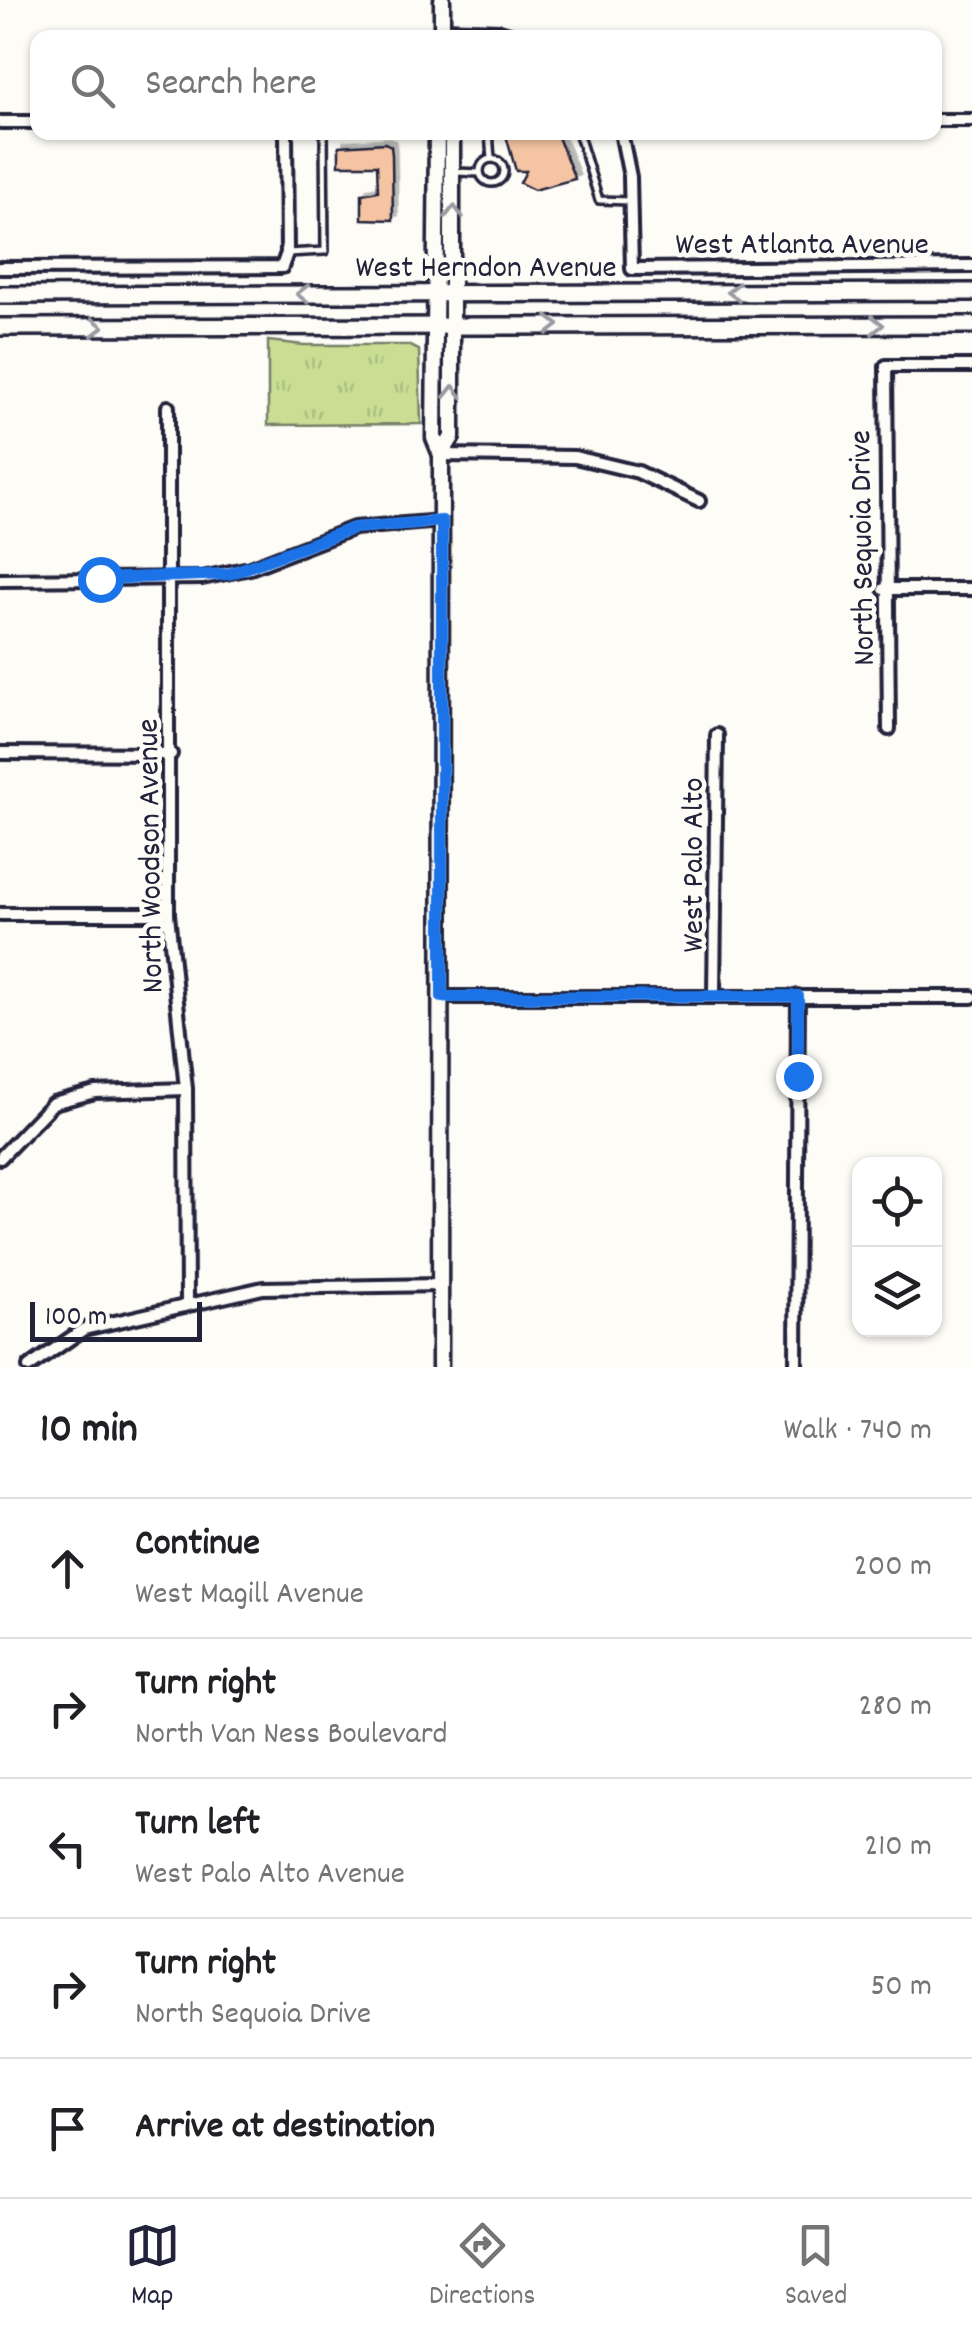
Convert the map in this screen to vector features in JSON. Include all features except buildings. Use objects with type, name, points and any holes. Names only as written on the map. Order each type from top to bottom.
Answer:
[{"type":"main road","name":"West Herndon Avenue","points":[[0,295],[972,292]]},
{"type":"main road","name":"West Herndon Avenue","points":[[0,327],[972,324]]},
{"type":"street","points":[[442,0],[442,30]]},
{"type":"street","points":[[942,120],[972,120]]},
{"type":"street","points":[[0,122],[30,122]]},
{"type":"street","points":[[0,268],[282,267],[287,253],[286,140]]},
{"type":"street","points":[[437,140],[434,438],[441,455],[442,521],[440,1367]]},
{"type":"street","points":[[441,455],[452,437],[452,140]]},
{"type":"street","points":[[623,140],[630,201]]},
{"type":"street","name":"West Atlanta Avenue","points":[[630,201],[632,268],[972,266]]},
{"type":"street","name":"North Sequoia Drive","points":[[888,729],[884,589],[886,366],[972,366]]},
{"type":"street","name":"North Woodson Avenue","points":[[168,407],[168,914],[186,1089],[188,1304]]},
{"type":"street","points":[[441,455],[575,457],[638,472],[700,502]]},
{"type":"street","points":[[0,580],[229,574],[373,524],[442,521]]},
{"type":"street","points":[[884,589],[972,589]]},
{"type":"street","name":"West Palo Alto","points":[[714,995],[716,735]]},
{"type":"street","points":[[0,753],[171,754]]},
{"type":"street","points":[[0,914],[168,914]]},
{"type":"street","points":[[796,1367],[798,996]]},
{"type":"street","points":[[442,997],[972,996]]},
{"type":"street","points":[[0,1158],[53,1103],[95,1092],[186,1089]]},
{"type":"street","points":[[29,1367],[84,1329],[263,1288],[440,1284]]},
{"type":"lane","points":[[287,253],[325,251],[324,140]]},
{"type":"lane","points":[[490,140],[491,159]]},
{"type":"lane","points":[[581,140],[600,200],[630,201]]},
{"type":"lane","points":[[454,172],[480,173],[490,184],[502,179],[502,164],[491,159]]},
{"type":"lane","points":[[480,173],[481,166],[491,159]]},
{"type":"green space","points":[[268,341],[408,345],[419,350],[421,424],[268,425]]},
{"type":"route","points":[[100,579],[229,574],[354,528],[442,521],[442,997],[798,996],[798,1076]]}]
